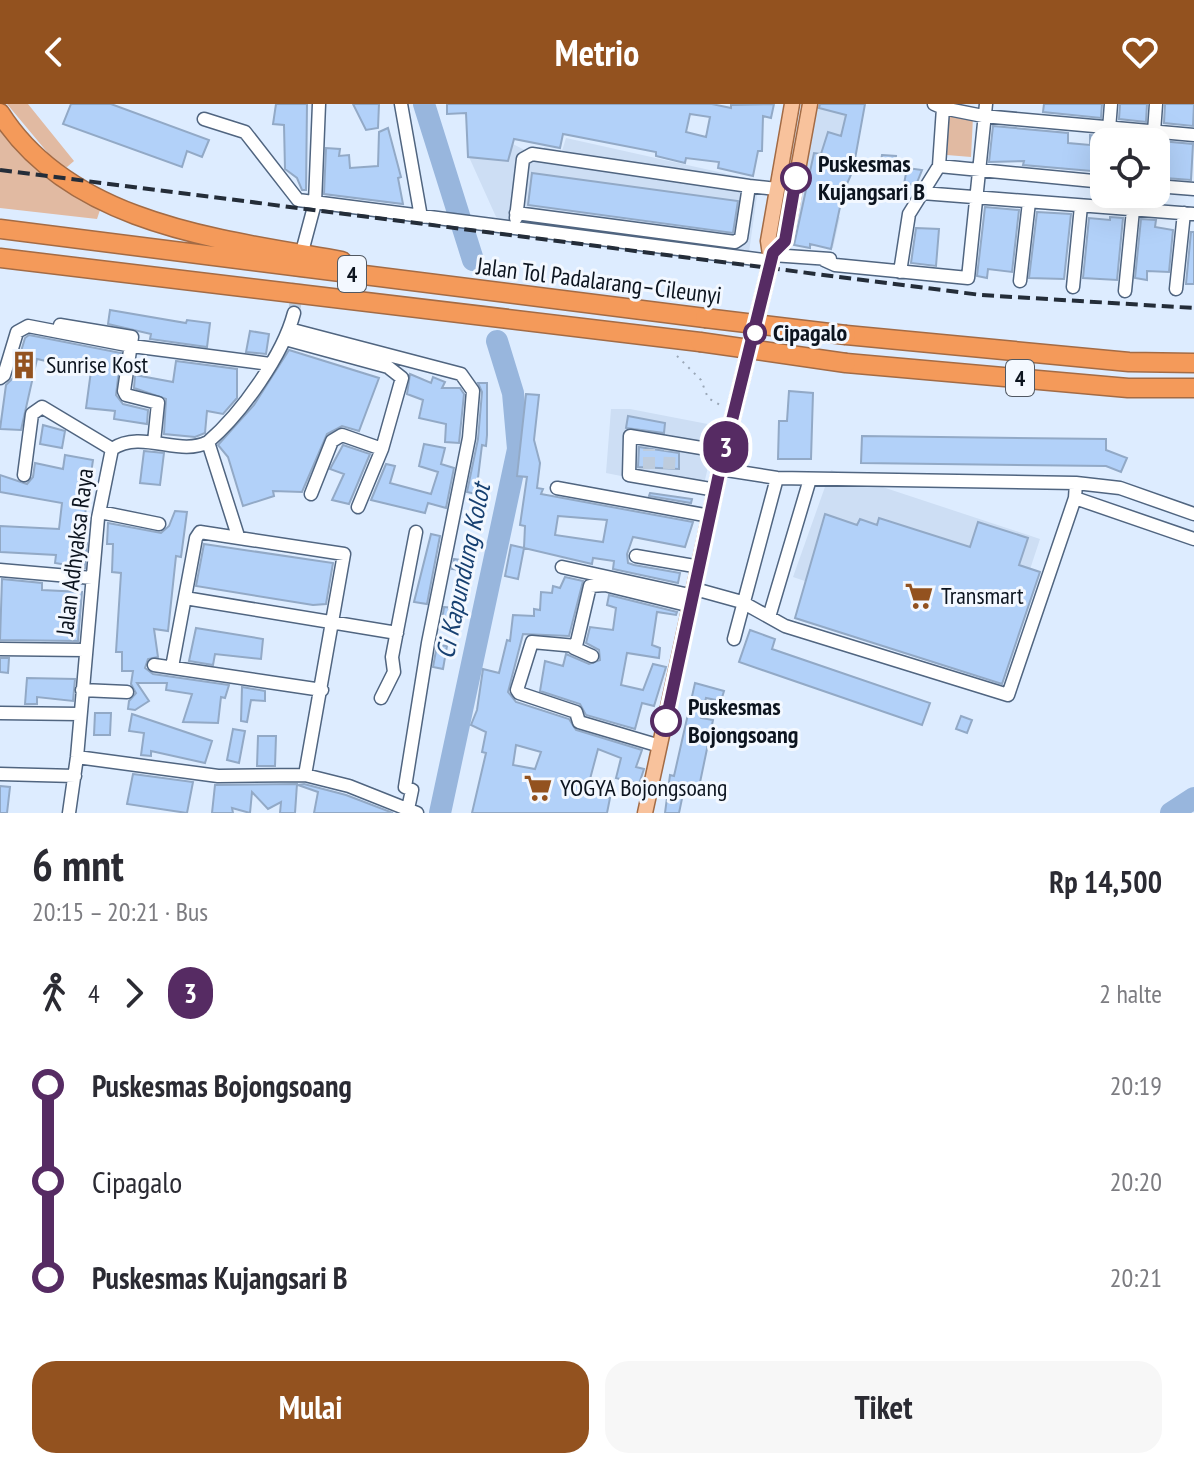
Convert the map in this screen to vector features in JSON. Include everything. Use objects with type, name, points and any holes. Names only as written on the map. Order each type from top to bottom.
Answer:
[{"type":"highway","points":[[0,113],[9,127],[49,165],[116,209],[210,238],[598,305]]},
{"type":"highway","name":"Jalan Tol Padalarang–Cileunyi","points":[[0,229],[846,335],[1129,362],[1194,363]]},
{"type":"highway","name":"Jalan Tol Padalarang–Cileunyi","points":[[0,258],[700,342],[846,363],[1128,388],[1194,388]]},
{"type":"main road","points":[[645,813],[720,469],[772,256],[768,241],[792,104]]},
{"type":"main road","points":[[772,256],[785,241],[810,104]]},
{"type":"street","points":[[303,248],[315,203],[319,104]]},
{"type":"street","points":[[401,104],[421,217]]},
{"type":"street","points":[[1109,128],[1111,104]]},
{"type":"street","points":[[1154,128],[1156,104]]},
{"type":"street","points":[[900,268],[909,214],[939,166],[937,105],[984,110],[1090,131]]},
{"type":"street","points":[[204,119],[245,132],[290,194],[298,200],[488,226],[772,256],[824,260],[836,257],[968,278],[984,110]]},
{"type":"street","points":[[1170,133],[1194,135]]},
{"type":"street","points":[[515,228],[523,159],[532,154],[777,189]]},
{"type":"street","points":[[939,166],[1090,181]]},
{"type":"street","points":[[516,213],[735,242],[741,238],[749,186]]},
{"type":"street","points":[[1170,187],[1194,189]]},
{"type":"street","points":[[922,193],[1090,207]]},
{"type":"street","points":[[1020,281],[1029,202]]},
{"type":"street","points":[[1073,287],[1081,206]]},
{"type":"street","points":[[1104,208],[1189,213],[1176,289]]},
{"type":"street","points":[[1125,291],[1133,210]]},
{"type":"street","points":[[238,536],[208,442],[270,364],[287,334],[294,313]]},
{"type":"street","points":[[23,319],[132,337],[124,391],[126,395],[158,403],[154,442]]},
{"type":"street","points":[[0,378],[4,375],[17,332],[28,326],[132,346],[270,364]]},
{"type":"street","points":[[287,334],[401,374],[382,449],[358,507]]},
{"type":"street","points":[[77,757],[218,776],[305,775],[349,786],[411,811],[412,790],[405,787],[428,643],[469,438],[473,391],[461,374],[287,334]]},
{"type":"street","points":[[24,475],[32,414],[37,408],[42,407],[60,416],[112,449]]},
{"type":"street","points":[[311,494],[332,441],[338,436],[382,449]]},
{"type":"street","points":[[716,490],[669,475],[628,474],[630,436],[649,444],[725,452]]},
{"type":"street","name":"Jalan Adhyaksa Raya","points":[[69,813],[77,757],[92,578],[112,449],[128,443],[154,442],[185,448],[208,442]]},
{"type":"street","points":[[720,469],[777,478],[1076,483],[1120,488],[1194,514]]},
{"type":"street","points":[[734,639],[777,478]]},
{"type":"street","points":[[769,617],[810,479]]},
{"type":"street","points":[[574,648],[590,586],[605,585],[742,602],[785,626],[1008,695],[1075,498],[1076,483]]},
{"type":"street","points":[[557,488],[710,516]]},
{"type":"street","points":[[1075,498],[1194,539]]},
{"type":"street","points":[[1145,522],[1153,500]]},
{"type":"street","points":[[1169,530],[1178,509]]},
{"type":"street","points":[[100,512],[159,524]]},
{"type":"street","points":[[172,667],[197,535],[206,531],[344,554],[305,775]]},
{"type":"street","points":[[381,698],[394,672],[392,662],[416,532]]},
{"type":"street","points":[[636,556],[700,567]]},
{"type":"street","points":[[562,567],[693,597]]},
{"type":"street","points":[[0,570],[92,578]]},
{"type":"street","points":[[185,598],[397,633]]},
{"type":"street","points":[[592,656],[574,648],[532,642],[519,693],[576,712],[579,722],[660,746]]},
{"type":"street","points":[[0,649],[85,650]]},
{"type":"street","points":[[154,665],[322,690]]},
{"type":"street","points":[[82,690],[127,692]]},
{"type":"street","points":[[0,713],[80,714]]},
{"type":"street","points":[[0,774],[75,776]]},
{"type":"path","points":[[677,356],[701,380],[708,398],[719,405],[737,406]]},
{"type":"shaded area","points":[[7,104],[28,104],[74,161],[67,167],[58,165]]},
{"type":"shaded area","points":[[817,104],[849,104],[821,214],[840,217],[833,248],[793,242]]},
{"type":"shaded area","points":[[949,116],[973,117],[971,157],[947,155]]},
{"type":"shaded area","points":[[0,127],[28,161],[100,210],[97,219],[0,208]]},
{"type":"shaded area","points":[[501,138],[540,158],[544,147],[562,151],[566,138],[759,181],[749,252],[497,219],[469,157],[491,158]]},
{"type":"shaded area","points":[[611,409],[630,409],[718,426],[702,492],[606,473]]},
{"type":"shaded area","name":"Transmart","points":[[831,470],[1040,539],[1004,648],[793,577]]},
{"type":"building","points":[[71,104],[111,104],[209,140],[202,157],[187,151],[182,167],[63,124]]},
{"type":"building","points":[[276,104],[307,104],[306,190],[302,190],[297,178],[285,169],[284,125],[273,124]]},
{"type":"building","points":[[353,104],[379,104],[378,128],[366,130]]},
{"type":"building","points":[[447,104],[712,104],[731,108],[731,105],[774,104],[771,118],[763,116],[762,151],[758,151],[753,176],[718,168],[719,162],[686,158],[685,163],[656,156],[656,152],[563,134],[560,148],[514,139],[508,161],[468,157],[466,113],[447,114]],"holes":[[[690,114],[710,117],[706,137],[686,132]]]},
{"type":"building","points":[[820,104],[865,104],[853,170],[843,193],[831,249],[810,244],[810,248],[794,245],[814,153],[821,154],[828,132],[841,136],[846,115],[819,108]]},
{"type":"building","points":[[1044,104],[1102,104],[1101,118],[1043,112]]},
{"type":"building","points":[[1120,104],[1147,104],[1146,122],[1119,119]]},
{"type":"building","points":[[1165,104],[1194,104],[1193,126],[1164,123]]},
{"type":"building","points":[[993,126],[1068,133],[1068,143],[1090,145],[1090,171],[1023,165],[1024,161],[989,162]]},
{"type":"building","points":[[388,128],[401,177],[398,178],[403,204],[324,194],[326,148],[340,149],[339,156],[349,155],[350,168],[378,166],[379,132]]},
{"type":"building","points":[[1170,142],[1193,144],[1191,180],[1170,178]]},
{"type":"building","points":[[882,155],[896,156],[895,168],[880,166]]},
{"type":"building","points":[[907,168],[922,170],[916,185],[904,184]]},
{"type":"building","points":[[532,173],[738,201],[733,233],[528,205]]},
{"type":"building","points":[[985,207],[1019,210],[1012,272],[988,269],[987,278],[977,276]]},
{"type":"building","points":[[1037,212],[1071,214],[1064,279],[1029,278]]},
{"type":"building","points":[[1110,217],[1123,218],[1117,280],[1083,278],[1089,218],[1110,220]]},
{"type":"building","points":[[1141,219],[1156,220],[1155,227],[1173,230],[1169,272],[1147,271],[1147,280],[1135,278]]},
{"type":"building","points":[[916,228],[939,229],[936,266],[911,263]]},
{"type":"building","points":[[1191,232],[1194,232],[1194,284],[1186,284]]},
{"type":"building","points":[[110,310],[186,323],[187,320],[210,323],[207,347],[150,339],[151,334],[108,324]]},
{"type":"building","points":[[250,331],[269,334],[266,354],[246,352]]},
{"type":"building","points":[[29,335],[121,353],[116,395],[123,404],[148,410],[147,424],[114,419],[115,411],[86,408],[91,371],[37,359],[21,430],[0,429],[6,385],[13,378],[25,338]]},
{"type":"building","points":[[289,350],[379,378],[359,431],[342,426],[327,434],[302,492],[273,491],[274,496],[243,506],[228,457],[218,445],[254,405]]},
{"type":"building","points":[[176,361],[237,369],[237,398],[223,414],[207,411],[205,433],[195,437],[164,434],[166,399],[134,388],[135,375],[173,382]]},
{"type":"building","points":[[410,374],[431,383],[433,377],[445,382],[442,388],[460,388],[464,394],[459,443],[445,442],[446,424],[419,418],[423,400],[407,394]]},
{"type":"building","points":[[478,383],[487,383],[487,435],[486,446],[482,445],[476,494],[467,492],[478,439],[482,392]]},
{"type":"building","points":[[789,391],[813,393],[811,459],[778,459],[779,421],[787,421]]},
{"type":"building","points":[[526,394],[539,395],[534,440],[540,463],[537,488],[543,489],[541,494],[693,522],[685,547],[633,537],[627,554],[628,563],[680,573],[678,583],[613,569],[614,561],[593,558],[592,564],[524,548],[525,526],[520,525],[527,477],[517,476]],"holes":[[[558,516],[607,520],[603,542],[555,535]]]},
{"type":"building","points":[[628,416],[665,423],[664,433],[626,428]]},
{"type":"building","points":[[43,425],[65,431],[62,448],[40,444]]},
{"type":"building","points":[[862,436],[1106,439],[1106,450],[1127,458],[1121,472],[1106,466],[861,463]]},
{"type":"building","points":[[424,444],[445,448],[441,464],[454,468],[446,508],[428,503],[425,513],[371,500],[386,464],[395,466],[390,483],[431,494],[438,472],[419,466]]},
{"type":"building","points":[[343,445],[370,454],[349,504],[332,500],[344,474],[330,469]]},
{"type":"building","points":[[639,447],[679,453],[679,469],[638,467]]},
{"type":"building","points":[[144,451],[164,453],[160,485],[140,483]]},
{"type":"building","points":[[65,455],[93,460],[81,542],[87,543],[85,568],[55,563],[56,555],[0,552],[0,526],[59,529],[62,503],[0,492],[0,475],[27,484],[33,477],[35,463],[63,469]]},
{"type":"building","points":[[650,493],[692,499],[691,503],[649,496]]},
{"type":"building","points":[[175,511],[187,512],[181,557],[176,556],[168,631],[154,629],[158,657],[148,659],[145,668],[153,674],[229,685],[225,698],[221,697],[218,723],[183,722],[192,694],[166,690],[167,683],[137,683],[149,701],[135,710],[128,709],[129,701],[136,693],[131,684],[133,671],[122,671],[122,652],[116,652],[121,573],[112,572],[113,544],[107,544],[108,523],[161,533],[169,526]]},
{"type":"building","name":"Transmart","points":[[825,514],[857,525],[860,519],[877,525],[879,518],[970,547],[978,522],[1028,538],[1019,565],[1040,572],[1002,684],[795,618]]},
{"type":"building","points":[[431,534],[440,536],[427,604],[414,602]]},
{"type":"building","points":[[204,544],[333,563],[326,604],[313,605],[196,586]]},
{"type":"building","points":[[511,545],[524,548],[518,579],[505,576]]},
{"type":"building","points":[[454,559],[468,561],[465,571],[452,569]]},
{"type":"building","points":[[565,577],[583,581],[569,636],[523,634],[508,692],[516,702],[569,719],[576,730],[642,750],[636,767],[644,769],[639,784],[616,778],[621,758],[598,749],[590,779],[601,782],[598,795],[610,798],[607,813],[472,813],[486,753],[482,752],[486,732],[471,725],[477,710],[483,669],[499,673],[507,640],[510,641],[513,615],[534,616],[534,609],[540,610],[541,592],[552,593],[553,586],[560,588]],"holes":[[[516,745],[541,752],[535,769],[513,765]]]},
{"type":"building","points":[[2,579],[42,583],[42,590],[82,592],[78,641],[0,640]]},
{"type":"building","points":[[609,595],[677,612],[676,615],[657,612],[652,645],[660,648],[659,658],[627,653],[621,685],[643,690],[653,664],[666,667],[654,706],[642,703],[635,729],[586,715],[580,704],[540,691],[545,661],[563,666],[566,654],[589,664],[600,660],[599,650],[586,643],[590,627],[613,630],[616,608],[607,605]]},
{"type":"building","points":[[444,607],[454,608],[453,620],[442,620]]},
{"type":"building","points":[[196,628],[263,639],[261,659],[215,654],[213,665],[189,661]]},
{"type":"building","points":[[750,630],[775,639],[772,649],[930,703],[922,725],[739,662]]},
{"type":"building","points":[[437,645],[447,646],[443,669],[433,667]]},
{"type":"building","points":[[0,658],[9,658],[8,673],[0,672]]},
{"type":"building","points":[[27,678],[75,679],[73,701],[37,697],[37,704],[25,704]]},
{"type":"building","points":[[695,683],[724,691],[721,701],[706,698],[701,718],[713,720],[698,792],[684,789],[679,813],[665,813],[670,775],[674,776]]},
{"type":"building","points":[[242,687],[265,691],[265,701],[251,700],[247,722],[241,721]]},
{"type":"building","points":[[95,713],[111,713],[110,735],[94,735]]},
{"type":"building","points":[[132,714],[212,741],[205,763],[151,751],[151,756],[141,755],[144,733],[129,731]]},
{"type":"building","points":[[961,716],[972,720],[967,733],[956,729]]},
{"type":"building","points":[[233,729],[245,731],[239,763],[227,760]]},
{"type":"building","points":[[258,736],[276,736],[275,766],[257,766]]},
{"type":"building","points":[[133,774],[193,782],[187,813],[127,804]]},
{"type":"building","points":[[297,784],[295,813],[280,813],[281,802],[268,809],[252,792],[250,813],[232,808],[233,813],[212,813],[215,785]]},
{"type":"building","points":[[298,785],[346,795],[393,813],[314,813],[318,792]]},
{"type":"building","points":[[0,786],[10,787],[7,813],[0,813]]},
{"type":"waterway","name":"Ci Kapundung Kolot","points":[[424,104],[473,260]]},
{"type":"waterway","name":"Ci Kapundung Kolot","points":[[440,813],[518,449],[513,393],[497,341]]},
{"type":"waterway","points":[[1171,813],[1194,798]]},
{"type":"tunnel","points":[[294,313],[301,263]]},
{"type":"tunnel","points":[[649,449],[649,469]]},
{"type":"tunnel","points":[[669,469],[670,449]]},
{"type":"railway","points":[[0,170],[981,295],[1194,308]]},
{"type":"bus line","name":"3","points":[[666,721],[720,469],[773,253],[785,241],[796,178]]},
{"type":"place","name":"Puskesmas Kujangsari B","points":[[796,178]]},
{"type":"place","name":"Cipagalo","points":[[755,333]]},
{"type":"place","name":"Sunrise Kost","points":[[24,365]]},
{"type":"place","name":"Transmart","points":[[919,596]]},
{"type":"place","name":"Puskesmas Bojongsoang","points":[[666,721]]},
{"type":"place","name":"YOGYA Bojongsoang","points":[[538,788]]}]
